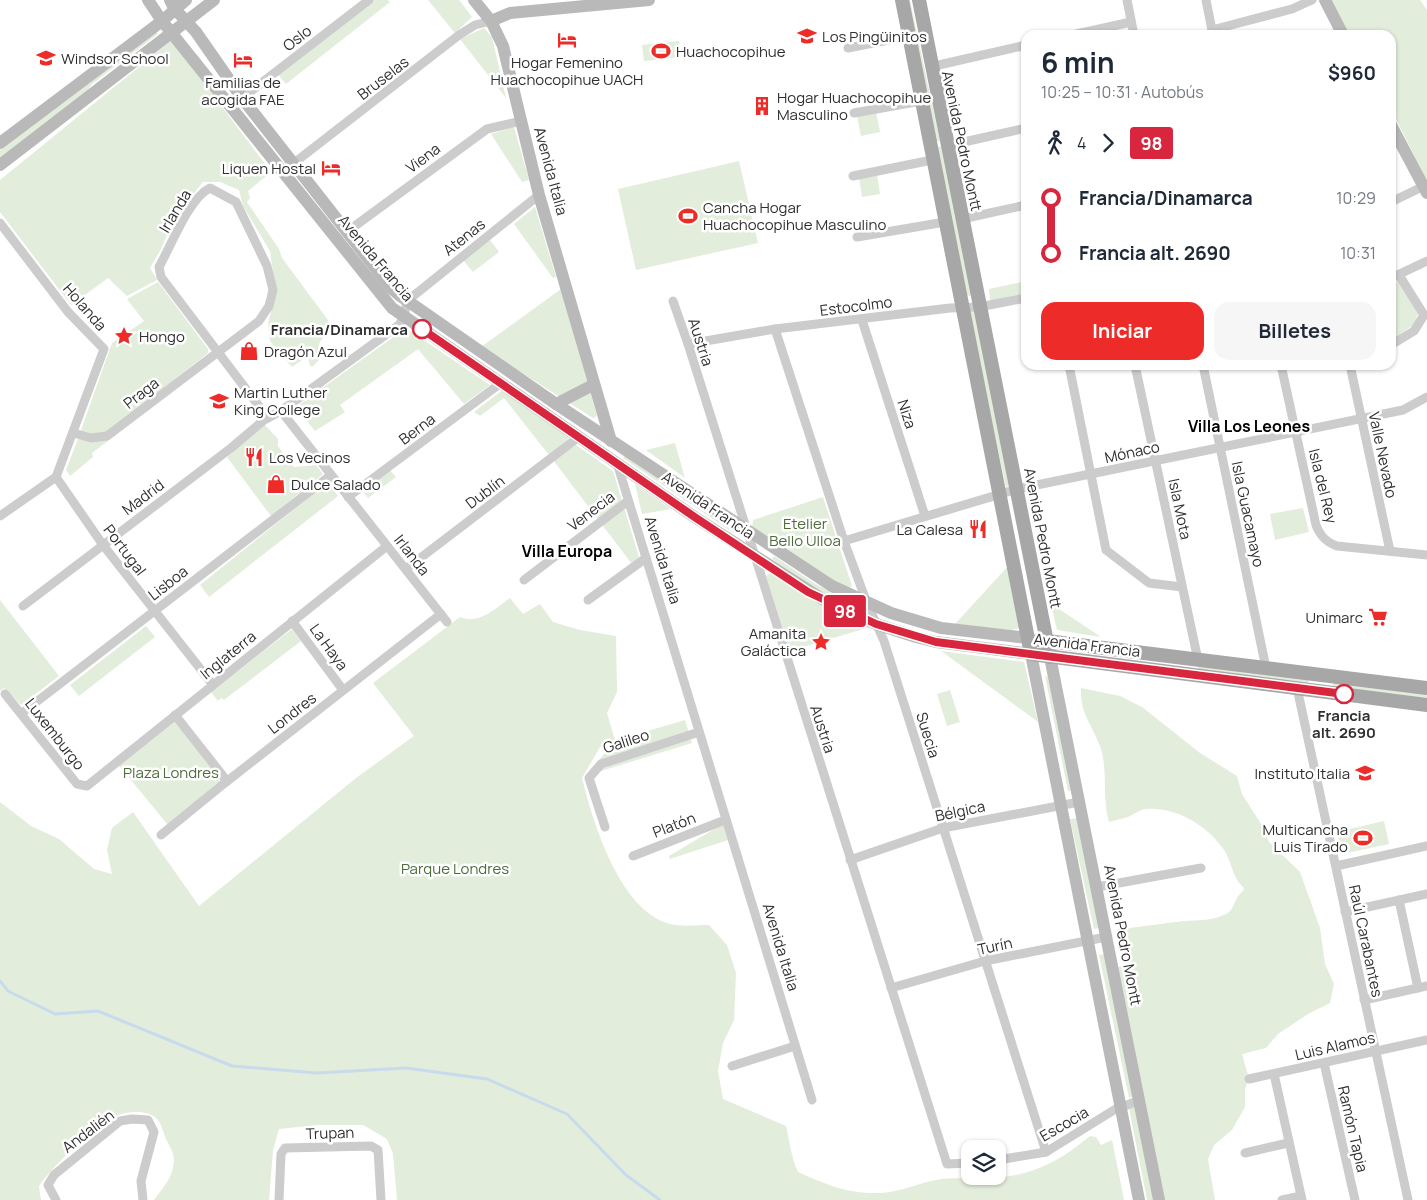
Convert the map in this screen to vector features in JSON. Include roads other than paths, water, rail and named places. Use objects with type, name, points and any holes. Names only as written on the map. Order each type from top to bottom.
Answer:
[{"type":"main road","name":"Avenida Francia","points":[[148,0],[162,21],[392,308],[815,596],[876,624],[936,642],[1427,705]]},
{"type":"main road","points":[[0,143],[162,21],[172,4],[186,0]]},
{"type":"main road","points":[[0,166],[214,0]]},
{"type":"main road","name":"Avenida Italia","points":[[474,0],[491,21],[503,46],[539,195],[617,463]]},
{"type":"main road","points":[[491,21],[510,13],[648,0]]},
{"type":"main road","name":"Avenida Pedro Montt","points":[[902,0],[932,160],[1000,493],[1139,1200]]},
{"type":"main road","name":"Avenida Pedro Montt","points":[[919,0],[930,67],[1017,489],[1159,1200]]},
{"type":"main road","points":[[1325,0],[1340,30]]},
{"type":"main road","name":"Avenida Francia","points":[[172,4],[242,98],[391,288],[556,404],[816,577],[867,603],[941,628],[1427,688]]},
{"type":"main road","points":[[1396,135],[1425,190]]},
{"type":"main road","points":[[556,404],[593,385]]},
{"type":"main road","points":[[1186,674],[1192,659]]},
{"type":"main road","points":[[1317,691],[1318,675]]},
{"type":"street","name":"Oslo","points":[[242,98],[369,0]]},
{"type":"street","points":[[1127,0],[1133,30]]},
{"type":"street","points":[[1206,0],[1211,30]]},
{"type":"street","points":[[1222,30],[1292,9],[1312,0]]},
{"type":"street","name":"Bruselas","points":[[294,163],[459,35],[475,25],[491,21]]},
{"type":"street","points":[[1095,30],[1131,22]]},
{"type":"street","points":[[848,48],[908,36]]},
{"type":"street","points":[[930,67],[1021,46]]},
{"type":"street","points":[[854,113],[921,101]]},
{"type":"street","name":"Viena","points":[[348,231],[487,129],[521,121]]},
{"type":"street","points":[[946,146],[1021,129]]},
{"type":"street","points":[[853,176],[932,160]]},
{"type":"street","name":"Irlanda","points":[[218,351],[259,321],[269,306],[272,290],[267,266],[236,202],[210,188],[200,193],[159,267],[161,276],[268,418]]},
{"type":"street","points":[[1396,200],[1425,190]]},
{"type":"street","name":"Atenas","points":[[407,301],[539,195]]},
{"type":"street","points":[[962,219],[1021,206]]},
{"type":"street","points":[[857,237],[945,222]]},
{"type":"street","name":"Holanda","points":[[0,223],[68,312],[104,349],[56,477]]},
{"type":"street","points":[[1396,276],[1427,261]]},
{"type":"street","points":[[1396,278],[1424,316],[1414,331],[1396,342]]},
{"type":"street","name":"Estocolmo","points":[[688,344],[775,329],[962,307],[979,307],[1021,299]]},
{"type":"street","points":[[404,317],[407,301]]},
{"type":"street","name":"Austria","points":[[672,302],[688,344],[947,1164],[961,1163]]},
{"type":"street","name":"Madrid","points":[[23,606],[268,418],[281,411],[399,325],[404,317]]},
{"type":"street","name":"Niza","points":[[862,320],[925,516]]},
{"type":"street","name":"Suecia","points":[[775,329],[844,541],[867,603],[884,641],[1046,1152]]},
{"type":"street","name":"Praga","points":[[74,432],[91,438],[107,436],[218,351]]},
{"type":"street","points":[[1070,370],[1106,550],[1149,583],[1182,587]]},
{"type":"street","name":"Isla Mota","points":[[1135,370],[1182,587],[1192,659]]},
{"type":"street","name":"Isla Guacamayo","points":[[1204,370],[1266,668]]},
{"type":"street","name":"Isla del Rey","points":[[1283,370],[1316,526],[1320,534],[1327,541],[1337,546],[1427,555]]},
{"type":"street","name":"Valle Nevado","points":[[1351,370],[1390,551]]},
{"type":"street","name":"Berna","points":[[348,497],[501,383]]},
{"type":"street","name":"Mónaco","points":[[844,541],[1000,493],[1403,410],[1427,399]]},
{"type":"street","name":"Irlanda","points":[[281,411],[447,622]]},
{"type":"street","name":"Dublín","points":[[406,569],[580,436]]},
{"type":"street","name":"Avenida Italia","points":[[617,463],[812,1100]]},
{"type":"street","name":"Lisboa","points":[[22,713],[331,475]]},
{"type":"street","points":[[0,516],[56,477]]},
{"type":"street","name":"Portugal","points":[[56,477],[103,545],[213,685]]},
{"type":"street","name":"Venecia","points":[[524,580],[628,501]]},
{"type":"street","name":"Inglaterra","points":[[86,786],[387,546]]},
{"type":"street","points":[[588,600],[646,558]]},
{"type":"street","name":"Londres","points":[[161,835],[441,614]]},
{"type":"street","name":"La Haya","points":[[292,621],[343,690]]},
{"type":"street","name":"Raúl Carabantes","points":[[1297,688],[1408,1200]]},
{"type":"street","name":"Luxemburgo","points":[[5,694],[77,784],[86,786]]},
{"type":"street","points":[[175,715],[227,781]]},
{"type":"street","name":"Galileo","points":[[605,827],[589,778],[594,770],[601,764],[698,732]]},
{"type":"street","name":"Bélgica","points":[[850,860],[943,828],[1079,802]]},
{"type":"street","name":"Platón","points":[[633,856],[725,820]]},
{"type":"street","points":[[1336,866],[1427,846]]},
{"type":"street","points":[[1097,887],[1200,868]]},
{"type":"street","points":[[1345,912],[1427,894]]},
{"type":"street","points":[[1364,1000],[1422,987],[1399,900]]},
{"type":"street","name":"Turín","points":[[891,988],[985,961],[1106,937]]},
{"type":"street","name":"Luis Alamos","points":[[1249,1079],[1427,1040]]},
{"type":"street","points":[[732,1066],[795,1046]]},
{"type":"street","name":"Ramón Tapia","points":[[1324,1063],[1354,1200]]},
{"type":"street","points":[[1274,1074],[1301,1198],[1282,1200]]},
{"type":"street","name":"Escocia","points":[[1006,1159],[1046,1152],[1122,1107],[1140,1100]]},
{"type":"street","name":"Andalién","points":[[56,1200],[48,1185],[54,1175],[120,1122],[132,1118],[148,1120],[154,1132],[141,1181],[143,1200]]},
{"type":"street","points":[[1246,1153],[1288,1143]]},
{"type":"street","name":"Trupan","points":[[278,1200],[281,1154],[285,1148],[371,1146],[378,1150],[382,1200]]},
{"type":"waterway","points":[[0,981],[8,991],[55,1014],[98,1011],[232,1066],[317,1073],[406,1068],[487,1079],[567,1114],[626,1175],[660,1200]]},
{"type":"place","name":"Los Pingüinitos","points":[[807,36]]},
{"type":"place","name":"Hogar Femenino Huachocopihue UACH","points":[[567,40]]},
{"type":"place","name":"Huachocopihue","points":[[661,51]]},
{"type":"place","name":"Windsor School","points":[[46,58]]},
{"type":"place","name":"Familias de acogida FAE","points":[[243,60]]},
{"type":"place","name":"Hogar Huachocopihue Masculino","points":[[762,106]]},
{"type":"place","name":"Liquen Hostal","points":[[331,168]]},
{"type":"place","name":"Cancha Hogar Huachocopihue Masculino","points":[[688,216]]},
{"type":"place","name":"Francia/Dinamarca","points":[[422,329]]},
{"type":"place","name":"Hongo","points":[[124,336]]},
{"type":"place","name":"Dragón Azul","points":[[249,351]]},
{"type":"place","name":"Martin Luther King College","points":[[219,401]]},
{"type":"place","name":"Los Vecinos","points":[[254,457]]},
{"type":"place","name":"Dulce Salado","points":[[276,484]]},
{"type":"place","name":"La Calesa","points":[[978,529]]},
{"type":"place","name":"Unimarc","points":[[1378,617]]},
{"type":"place","name":"Amanita Galáctica","points":[[821,642]]},
{"type":"place","name":"Francia alt. 2690","points":[[1344,694]]},
{"type":"place","name":"Instituto Italia","points":[[1365,773]]},
{"type":"place","name":"Multicancha Luis Tirado","points":[[1363,838]]},
{"type":"district","name":"Villa Los Leones","points":[[1249,426]]},
{"type":"district","name":"Villa Europa","points":[[567,551]]},
{"type":"park label","name":"Etelier Bello Ulloa","points":[[805,532]]},
{"type":"park label","name":"Plaza Londres","points":[[171,772]]},
{"type":"park label","name":"Parque Londres","points":[[455,868]]}]
